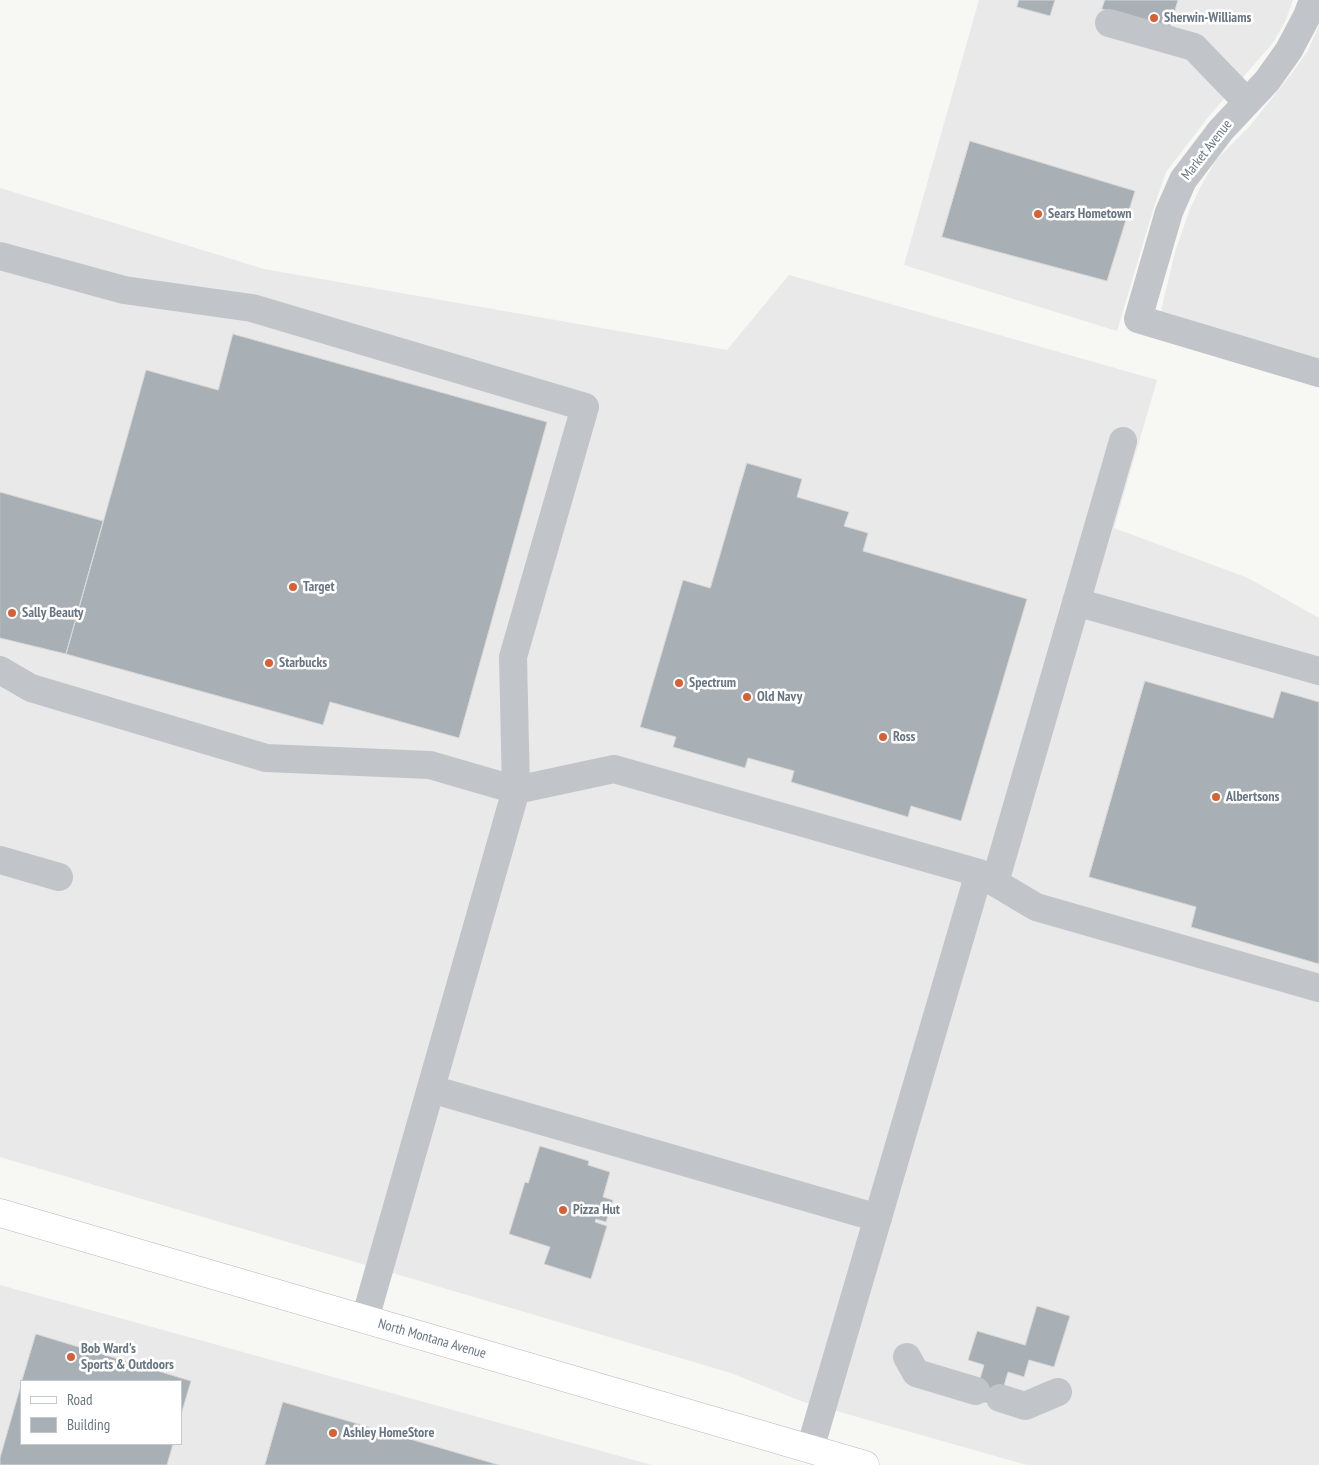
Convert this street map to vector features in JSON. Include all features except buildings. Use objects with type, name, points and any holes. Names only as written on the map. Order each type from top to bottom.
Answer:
[{"type":"main road","name":"North Montana Avenue","points":[[0,1213],[865,1465]]},
{"type":"street","name":"Market Avenue","points":[[1313,0],[1307,16],[1289,50],[1267,81],[1204,151],[1183,180],[1168,212],[1138,319],[1319,373]]},
{"type":"street","points":[[1109,23],[1194,47],[1247,102]]},
{"type":"street","points":[[0,256],[124,290],[252,308],[585,407],[514,657],[516,790],[365,1320]]},
{"type":"street","points":[[810,1449],[878,1218],[1076,602],[1122,440]]},
{"type":"street","points":[[1076,602],[1319,671]]},
{"type":"street","points":[[0,670],[31,688],[266,758],[430,765],[516,790],[614,769],[987,878],[1040,908],[1319,988]]},
{"type":"street","points":[[0,860],[59,877]]},
{"type":"street","points":[[431,1089],[878,1218]]},
{"type":"street","points":[[907,1357],[916,1373],[1025,1406],[1058,1392]]},
{"type":"shaded area","points":[[979,0],[1293,0],[1285,22],[1272,44],[1209,116],[1166,172],[1117,331],[904,265]]},
{"type":"shaded area","points":[[1319,26],[1319,361],[1160,315],[1175,252],[1190,209],[1201,186],[1216,160],[1249,127],[1293,72],[1308,50]]},
{"type":"shaded area","points":[[0,188],[264,269],[727,350],[789,275],[1157,380],[1114,528],[1248,578],[1319,618],[1319,1465],[1027,1465],[801,1401],[731,1373],[0,1157]]},
{"type":"shaded area","points":[[0,1285],[652,1465],[0,1465]]},
{"type":"place","name":"Sherwin-Williams","points":[[1154,18]]},
{"type":"place","name":"Sears Hometown","points":[[1038,214]]},
{"type":"place","name":"Target","points":[[293,587]]},
{"type":"place","name":"Sally Beauty","points":[[12,613]]},
{"type":"place","name":"Starbucks","points":[[269,663]]},
{"type":"place","name":"Spectrum","points":[[679,683]]},
{"type":"place","name":"Old Navy","points":[[747,697]]},
{"type":"place","name":"Ross","points":[[883,737]]},
{"type":"place","name":"Albertsons","points":[[1216,797]]},
{"type":"place","name":"Pizza Hut","points":[[563,1210]]},
{"type":"place","name":"Bob Ward's Sports & Outdoors","points":[[71,1357]]},
{"type":"place","name":"Ashley HomeStore","points":[[333,1433]]}]
